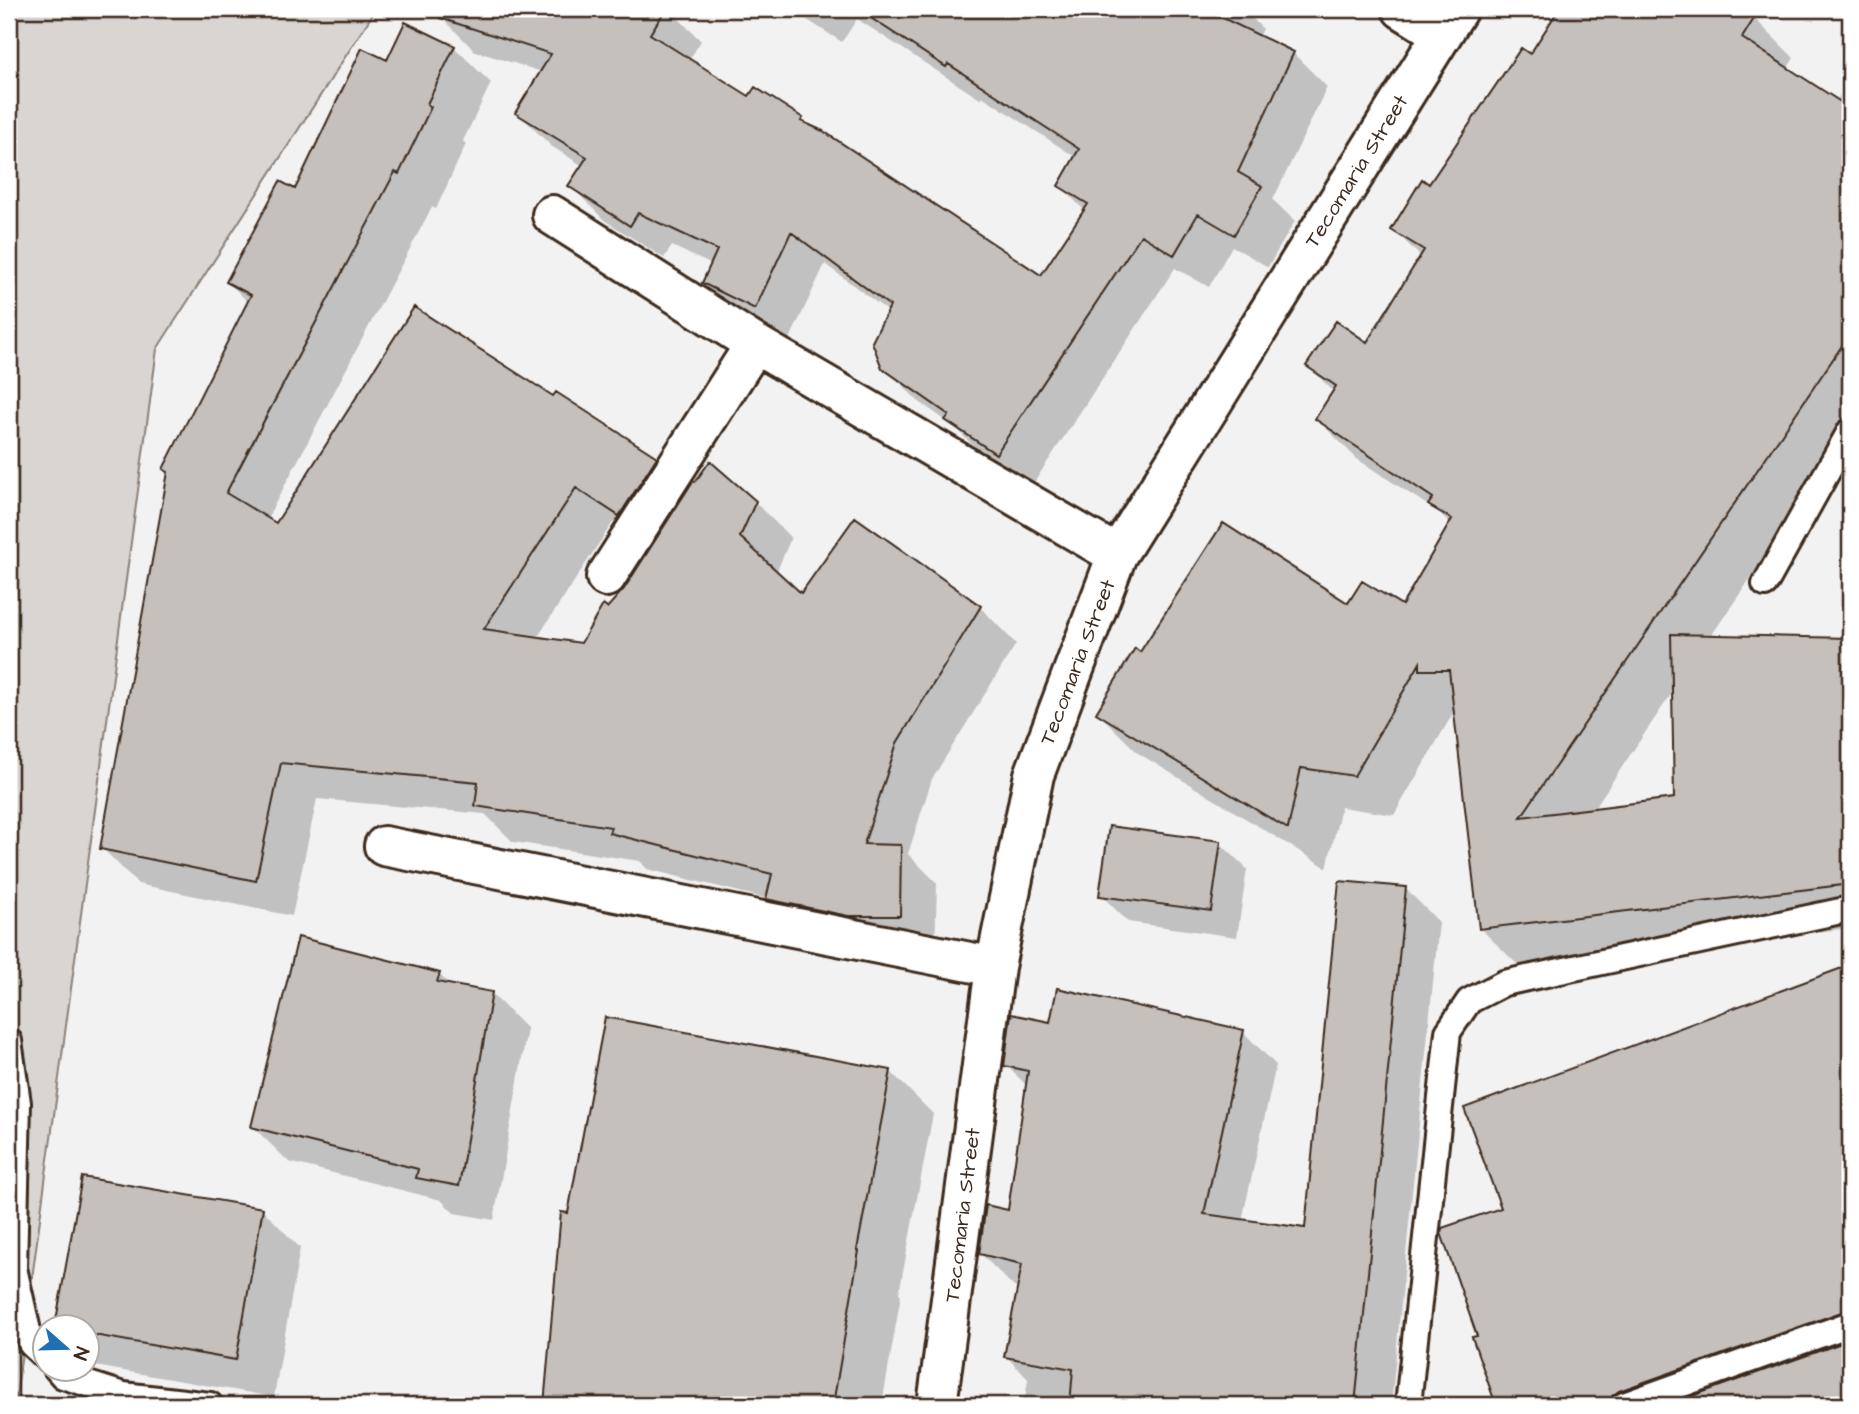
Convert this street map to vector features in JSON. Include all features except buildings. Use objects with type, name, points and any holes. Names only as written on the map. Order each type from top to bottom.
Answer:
[{"type":"street","points":[[1402,9],[1450,21]]},
{"type":"street","name":"Tecomaria Street","points":[[937,1405],[995,967],[1034,775],[1117,555],[1450,21]]},
{"type":"street","points":[[552,215],[755,344],[1117,555]]},
{"type":"street","points":[[606,577],[755,344]]},
{"type":"street","points":[[384,846],[995,967]]},
{"type":"lane","points":[[1765,584],[1850,431]]},
{"type":"lane","points":[[1408,1405],[1448,1032],[1469,1001],[1504,983],[1850,909]]},
{"type":"lane","points":[[9,1041],[18,1103],[14,1268],[32,1345]]},
{"type":"lane","points":[[1624,1405],[1850,1324]]},
{"type":"lane","points":[[82,1382],[123,1395],[210,1405]]},
{"type":"shaded area","points":[[9,9],[376,9],[157,349],[15,1405],[9,1405]]}]
